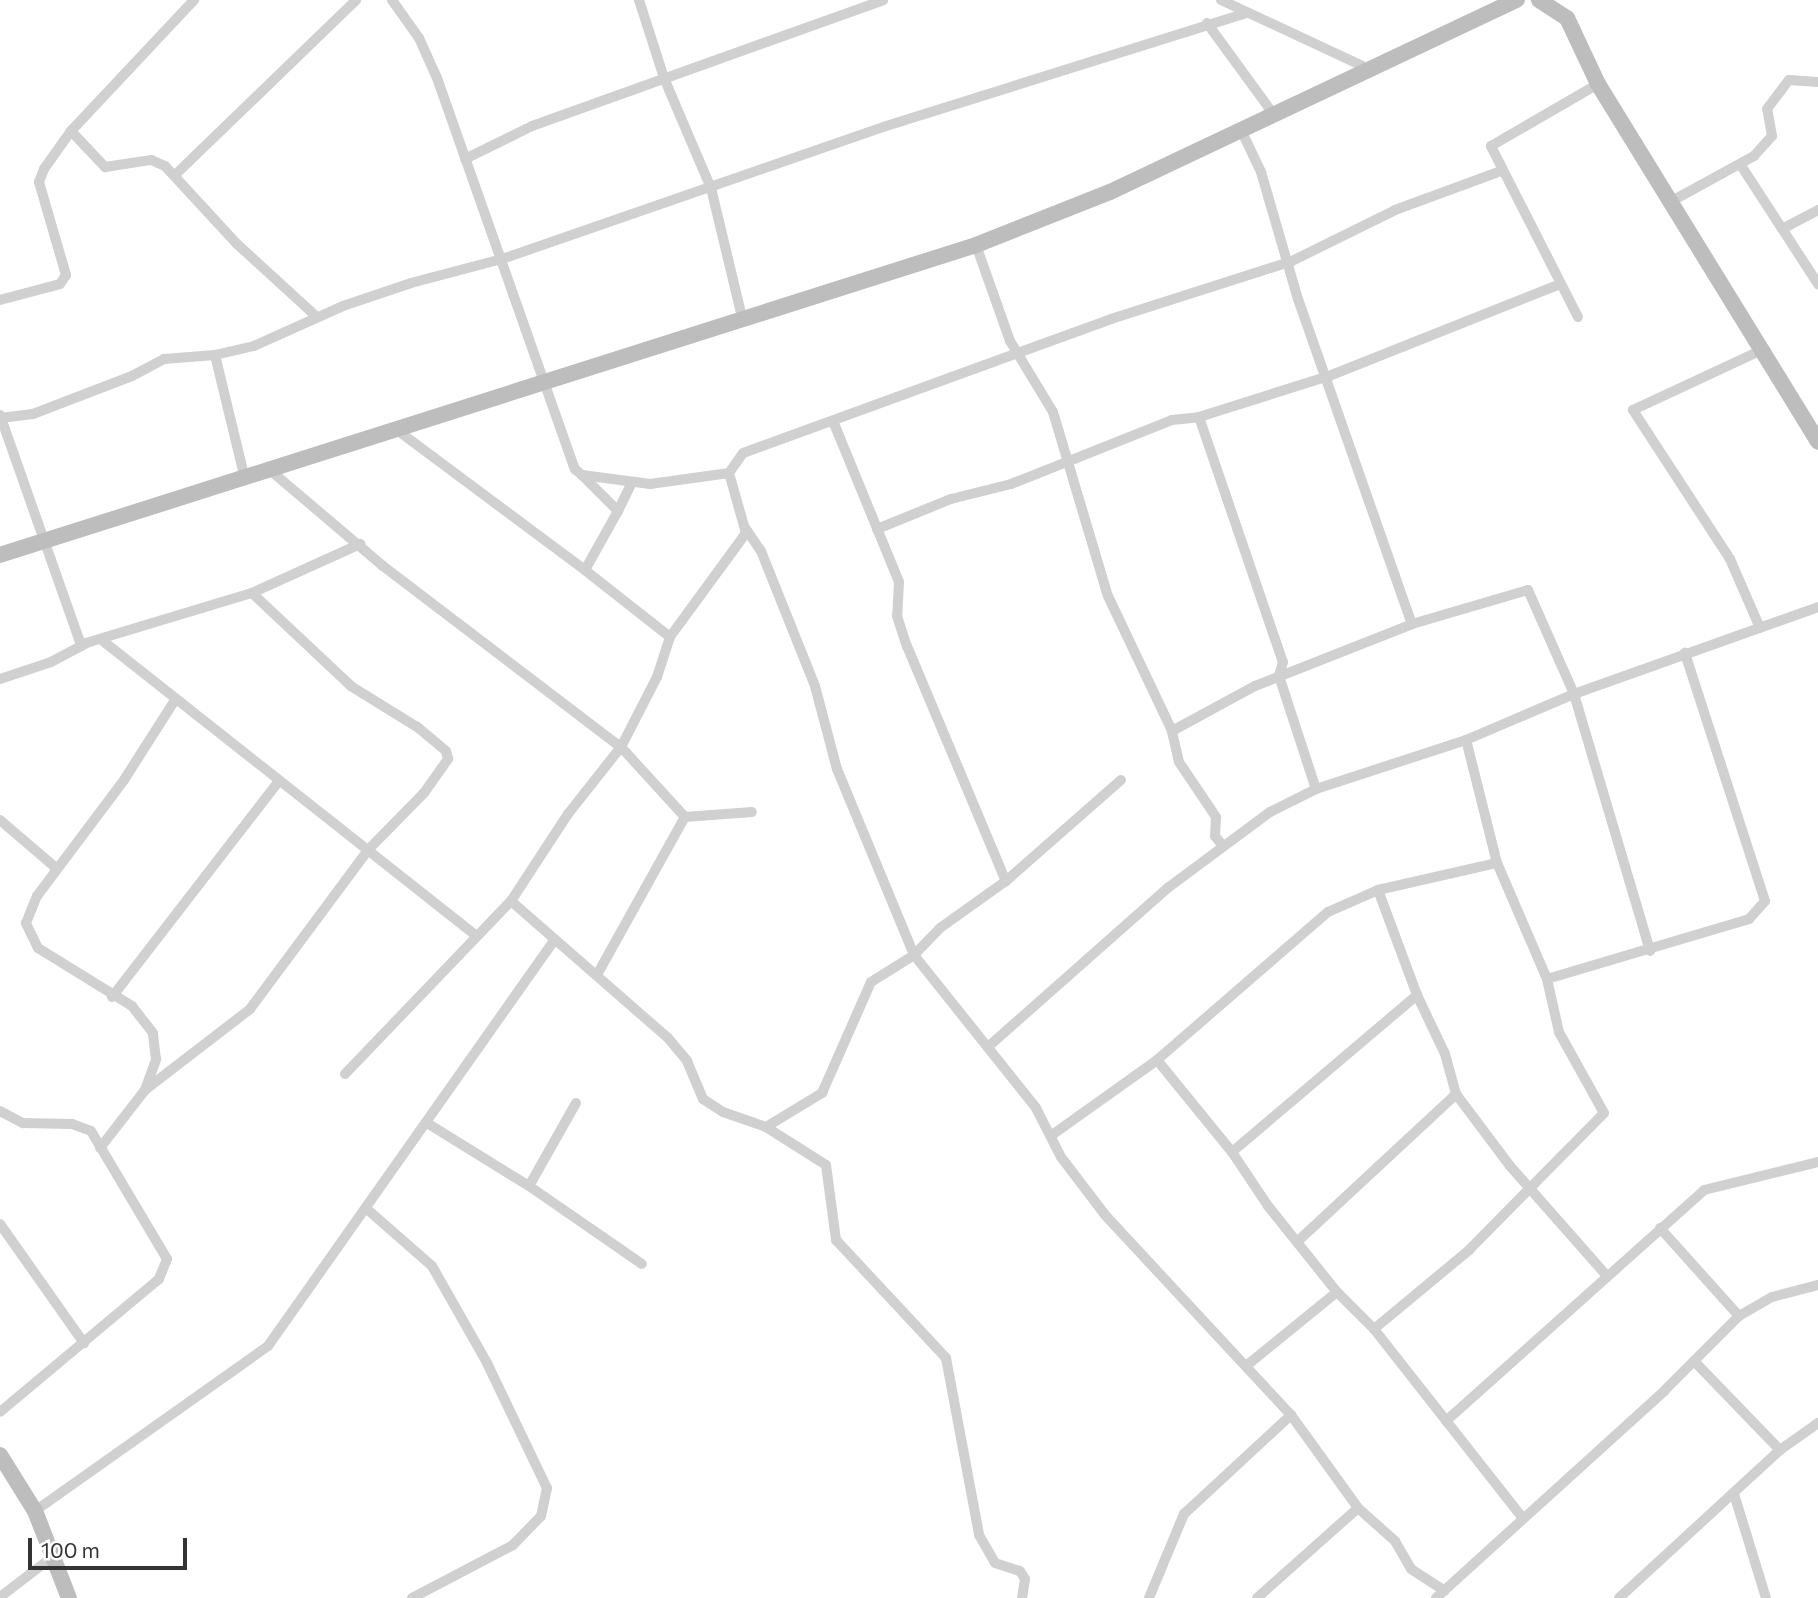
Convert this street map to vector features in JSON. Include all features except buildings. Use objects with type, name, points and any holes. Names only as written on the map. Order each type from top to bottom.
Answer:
[{"type":"street","points":[[0,300],[60,284],[66,275],[39,182],[50,158],[71,131],[194,0]]},
{"type":"street","points":[[175,175],[356,0]]},
{"type":"street","points":[[392,0],[428,55],[502,259],[569,459],[618,510]]},
{"type":"street","points":[[639,0],[664,78],[711,188],[742,317]]},
{"type":"street","points":[[465,159],[532,126],[883,0]]},
{"type":"street","points":[[1221,0],[1373,71]]},
{"type":"street","points":[[0,555],[271,471],[543,380],[976,245],[1110,192],[1373,71],[1517,0]]},
{"type":"street","points":[[1539,0],[1567,18],[1598,84],[1816,433]]},
{"type":"street","points":[[81,645],[1,417],[33,414],[132,376],[164,359],[215,355],[267,341],[317,317],[411,283],[502,259],[883,127],[1207,23],[1247,13]]},
{"type":"street","points":[[1207,23],[1274,115]]},
{"type":"street","points":[[1670,202],[1742,167],[1772,136],[1767,109],[1789,80],[1818,82]]},
{"type":"street","points":[[1578,317],[1558,285],[1490,146],[1598,84]]},
{"type":"street","points":[[1241,130],[1261,172],[1290,262],[1298,299],[1329,376],[1412,624]]},
{"type":"street","points":[[71,131],[105,167],[150,160],[175,175],[237,244],[317,317]]},
{"type":"street","points":[[1742,167],[1818,284]]},
{"type":"street","points":[[582,475],[632,482],[670,483],[729,473],[743,453],[1111,319],[1290,262],[1395,210],[1501,171]]},
{"type":"street","points":[[1782,229],[1818,210]]},
{"type":"street","points":[[976,245],[1017,355],[1042,389],[1070,459],[1108,596],[1172,731],[1180,762],[1216,817],[1215,836],[1223,846]]},
{"type":"street","points":[[877,529],[1172,420],[1199,417],[1329,376],[1558,285]]},
{"type":"street","points":[[1760,628],[1730,559],[1633,410],[1764,349]]},
{"type":"street","points":[[215,355],[245,479]]},
{"type":"street","points":[[1199,417],[1283,662],[1279,676],[1316,789]]},
{"type":"street","points":[[833,421],[898,582],[897,616],[907,646],[1006,881]]},
{"type":"street","points":[[397,430],[670,637]]},
{"type":"street","points":[[271,471],[359,544],[621,747],[685,817]]},
{"type":"street","points":[[345,1074],[510,901],[568,814],[621,747],[649,694],[670,637],[746,533],[729,473]]},
{"type":"street","points":[[585,570],[632,482]]},
{"type":"street","points":[[744,526],[761,551],[800,649],[837,769],[914,955],[989,1045],[1052,1135],[1061,1157],[1106,1216],[1290,1415],[1358,1508],[1395,1541],[1411,1569],[1441,1595],[1521,1516],[1694,1361],[1739,1316],[1772,1297],[1818,1284]]},
{"type":"street","points":[[0,678],[51,662],[81,645],[103,641],[252,593],[359,544]]},
{"type":"street","points":[[1172,731],[1279,676],[1412,624],[1528,590],[1574,694],[1650,951]]},
{"type":"street","points":[[100,1148],[145,1090],[250,1009],[369,849],[424,793],[445,766],[446,751],[418,727],[351,685],[252,593]]},
{"type":"street","points":[[989,1045],[1169,887],[1270,812],[1316,789],[1465,740],[1574,694],[1818,607]]},
{"type":"street","points":[[103,641],[175,700],[206,718],[279,781],[477,936]]},
{"type":"street","points":[[1547,979],[1650,951],[1749,919],[1765,901],[1685,653]]},
{"type":"street","points":[[145,1090],[156,1059],[153,1033],[144,1017],[38,948],[27,932],[30,908],[56,868],[124,780],[175,700]]},
{"type":"street","points":[[1374,1329],[1469,1250],[1604,1113],[1559,1032],[1547,979],[1497,863],[1465,740]]},
{"type":"street","points":[[766,1127],[818,1098],[863,992],[914,955],[940,928],[1006,881],[1121,779]]},
{"type":"street","points":[[112,997],[279,781]]},
{"type":"street","points":[[685,817],[752,812]]},
{"type":"street","points":[[598,973],[685,817]]},
{"type":"street","points":[[0,820],[56,868]]},
{"type":"street","points":[[1052,1135],[1157,1060],[1328,912],[1378,890],[1497,863]]},
{"type":"street","points":[[1378,890],[1417,995],[1441,1042],[1456,1094],[1530,1189],[1607,1276]]},
{"type":"street","points":[[510,901],[554,940],[598,973],[679,1049],[703,1099],[723,1112],[766,1127],[823,1161],[828,1168],[836,1240],[946,1359],[979,1535],[995,1563],[1020,1571],[1025,1579],[1022,1598]]},
{"type":"street","points":[[35,1511],[256,1357],[281,1332],[554,940]]},
{"type":"street","points":[[1232,1152],[1417,995]]},
{"type":"street","points":[[1157,1060],[1232,1152],[1337,1292],[1374,1329],[1521,1516]]},
{"type":"street","points":[[1298,1241],[1456,1094]]},
{"type":"street","points":[[529,1186],[576,1103]]},
{"type":"street","points":[[0,1111],[23,1123],[83,1126],[100,1148],[167,1259],[159,1279],[0,1412]]},
{"type":"street","points":[[427,1122],[529,1186],[642,1264]]},
{"type":"street","points":[[1446,1421],[1704,1190],[1818,1163]]},
{"type":"street","points":[[368,1210],[432,1266],[488,1363],[547,1488],[541,1516],[513,1545],[412,1598]]},
{"type":"street","points":[[0,1224],[84,1343]]},
{"type":"street","points":[[1660,1228],[1739,1316]]},
{"type":"street","points":[[1246,1366],[1337,1292]]},
{"type":"street","points":[[1694,1361],[1780,1450]]},
{"type":"street","points":[[1149,1598],[1184,1514],[1290,1415]]},
{"type":"street","points":[[1619,1598],[1780,1450],[1818,1423]]},
{"type":"street","points":[[0,1455],[35,1511],[51,1558],[69,1598]]},
{"type":"street","points":[[1734,1494],[1766,1598]]},
{"type":"street","points":[[1257,1598],[1358,1508]]},
{"type":"street","points":[[0,1597],[51,1558]]}]
